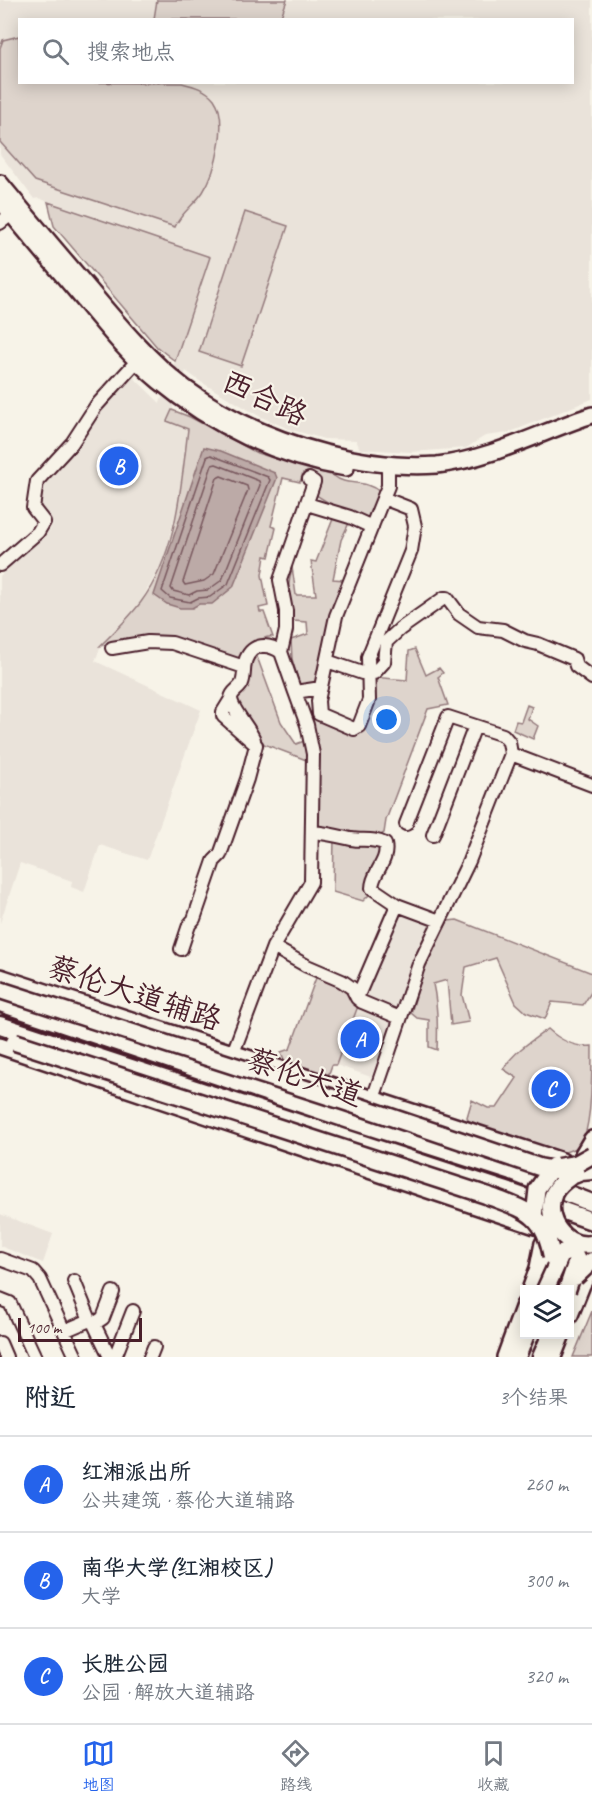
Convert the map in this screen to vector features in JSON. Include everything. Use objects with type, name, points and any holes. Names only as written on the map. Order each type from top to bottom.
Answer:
[{"type":"highway","points":[[0,990],[551,1165],[559,1167],[576,1164],[590,1155]]},
{"type":"highway","name":"蔡伦大道","points":[[0,1003],[512,1172],[592,1203]]},
{"type":"highway","name":"蔡伦大道","points":[[0,1025],[592,1221]]},
{"type":"highway","points":[[5,1041],[486,1195],[535,1217],[547,1233],[548,1250],[544,1285]]},
{"type":"highway","points":[[548,1250],[556,1235],[551,1205],[554,1193],[561,1183],[584,1172],[590,1155]]},
{"type":"highway","points":[[551,1165],[584,1172]]},
{"type":"highway","points":[[531,1217],[539,1208],[550,1180],[551,1165]]},
{"type":"highway","points":[[552,1217],[557,1228],[565,1237],[575,1243],[592,1244]]},
{"type":"highway","points":[[546,1285],[561,1255],[564,1252],[570,1252],[577,1261],[570,1285]]},
{"type":"highway","points":[[571,1285],[583,1262],[592,1262]]},
{"type":"highway","points":[[517,1357],[524,1339]]},
{"type":"highway","points":[[542,1357],[551,1339]]},
{"type":"main road","name":"西合路","points":[[0,183],[8,210],[137,361],[180,398],[209,417],[271,448],[341,468],[388,469],[436,474],[481,466],[592,424]]},
{"type":"main road","name":"西合路","points":[[8,210],[159,366],[187,389],[242,422],[276,438],[388,469],[438,465],[478,457],[592,415]]},
{"type":"main road","name":"蔡伦大道辅路","points":[[0,977],[373,1099],[551,1165]]},
{"type":"main road","points":[[551,1165],[590,1155],[592,1139]]},
{"type":"main road","points":[[532,1285],[548,1250],[556,1257],[573,1265],[592,1262]]},
{"type":"main road","points":[[574,1305],[592,1262]]},
{"type":"main road","points":[[505,1357],[520,1318]]},
{"type":"main road","points":[[553,1339],[553,1357]]},
{"type":"street","points":[[0,565],[38,532],[44,522],[33,508],[37,481],[72,443],[96,406],[137,361]]},
{"type":"street","points":[[383,498],[411,509],[415,535],[411,551],[368,657],[369,700],[357,729],[319,714],[318,701],[336,616],[372,527],[383,498],[388,486],[388,469]]},
{"type":"street","points":[[233,1053],[273,947],[311,882],[314,754],[307,725],[281,652],[286,630],[286,611],[280,580],[314,482],[309,480]]},
{"type":"street","points":[[307,504],[350,517],[372,527]]},
{"type":"street","points":[[327,661],[362,673],[374,673],[384,662],[386,642],[400,629],[447,598],[459,614],[478,627],[503,630],[525,641],[574,658],[576,666],[592,678]]},
{"type":"street","points":[[112,648],[148,642],[172,643],[244,667]]},
{"type":"street","points":[[181,949],[214,861],[220,855],[247,779],[256,745],[223,716],[223,712],[234,692],[242,684],[246,660],[253,650],[259,645],[275,648],[281,652]]},
{"type":"street","points":[[295,692],[321,688]]},
{"type":"street","points":[[373,1099],[419,964],[469,861],[511,754],[509,742],[503,735],[448,717],[406,824]]},
{"type":"street","points":[[434,835],[475,726]]},
{"type":"street","points":[[511,754],[592,785]]},
{"type":"street","points":[[312,832],[330,833],[385,844],[385,858],[374,876],[372,888],[397,905],[440,921]]},
{"type":"street","points":[[357,998],[397,905]]},
{"type":"street","points":[[273,947],[307,966],[342,981],[352,988],[362,1002],[400,1018]]},
{"type":"street","points":[[1,1263],[33,1271],[40,1279],[76,1357]]},
{"type":"street","points":[[74,1281],[110,1357]]},
{"type":"street","points":[[64,1331],[103,1318],[113,1292]]},
{"type":"street","points":[[0,1299],[10,1303],[35,1357]]},
{"type":"street","points":[[116,1357],[133,1311]]},
{"type":"shaded area","points":[[0,0],[592,0],[592,399],[508,433],[485,436],[466,448],[411,452],[360,449],[356,440],[324,439],[289,429],[259,416],[186,371],[168,421],[188,429],[180,494],[165,557],[141,601],[101,646],[95,661],[201,710],[147,860],[100,845],[84,892],[71,887],[72,881],[20,863],[0,923],[0,576],[49,531],[53,524],[36,506],[40,484],[129,373],[160,403],[175,361],[157,347],[54,226],[48,202],[39,198],[34,199],[0,154]]},
{"type":"shaded area","points":[[157,0],[287,0],[280,18],[154,18]]},
{"type":"shaded area","points":[[18,36],[18,84],[185,84],[204,90],[214,99],[218,108],[221,132],[216,159],[203,192],[175,227],[35,181],[0,142],[0,48],[3,40]]},
{"type":"shaded area","points":[[48,202],[210,257],[175,361],[157,347],[54,226]]},
{"type":"shaded area","points":[[245,212],[288,226],[241,366],[199,352]]},
{"type":"shaded area","points":[[172,410],[190,417],[257,453],[344,481],[368,485],[380,492],[369,521],[332,505],[316,495],[321,479],[303,473],[300,482],[283,478],[271,526],[276,528],[269,557],[265,556],[262,575],[268,606],[259,608],[260,612],[264,612],[273,637],[259,641],[250,648],[241,661],[148,638],[100,646],[141,602],[163,562],[170,541],[180,496],[188,429],[167,421]]},
{"type":"shaded area","points":[[333,519],[349,523],[341,540],[333,579],[345,580],[318,682],[300,686],[292,659],[291,640],[308,634],[307,622],[293,621],[290,614],[288,594],[292,567],[296,595],[316,595],[311,561],[316,562]]},
{"type":"shaded area","points":[[415,649],[426,675],[439,668],[443,673],[438,677],[448,705],[428,709],[386,820],[384,833],[376,838],[320,828],[317,825],[312,718],[321,717],[360,731],[372,709],[372,677],[407,680],[409,651]]},
{"type":"shaded area","points":[[255,650],[265,651],[256,654],[281,722],[296,744],[307,740],[309,761],[264,744],[235,704],[235,693]]},
{"type":"shaded area","points":[[527,705],[532,707],[528,719],[538,726],[533,739],[513,730],[516,721],[521,722]]},
{"type":"shaded area","points":[[334,837],[378,845],[382,850],[368,890],[369,895],[363,901],[333,892]]},
{"type":"shaded area","points":[[398,912],[432,927],[396,1012],[362,998]]},
{"type":"shaded area","points":[[457,920],[592,973],[592,991],[583,1005],[552,1002],[545,1019],[526,1012],[516,1003],[496,958],[466,967],[462,995],[469,1022],[451,1025],[447,980],[433,984],[436,1000],[437,1050],[429,1047],[429,1020],[417,1018],[411,1013],[425,965],[448,921]]},
{"type":"shaded area","points":[[317,975],[343,989],[358,1006],[336,1065],[332,1065],[327,1079],[289,1065],[285,1062],[281,1052],[290,1049]]},
{"type":"shaded area","points":[[358,1006],[393,1022],[371,1077],[336,1065]]},
{"type":"shaded area","points":[[548,1029],[568,1042],[580,1046],[592,1046],[591,1096],[586,1132],[581,1144],[562,1153],[469,1124],[467,1117],[472,1100],[488,1108],[497,1108],[517,1078],[503,1069],[529,1042]]},
{"type":"shaded area","points":[[0,1214],[53,1234],[43,1263],[0,1246]]},
{"type":"shaded area","points":[[592,1311],[592,1357],[573,1357]]},
{"type":"water","points":[[204,447],[221,451],[275,473],[277,478],[233,587],[212,604],[180,608],[167,604],[154,595]]},
{"type":"place","name":"南华大学(红湘校区)","points":[[119,466]]},
{"type":"place","name":"红湘派出所","points":[[360,1039]]},
{"type":"place","name":"长胜公园","points":[[551,1089]]}]
